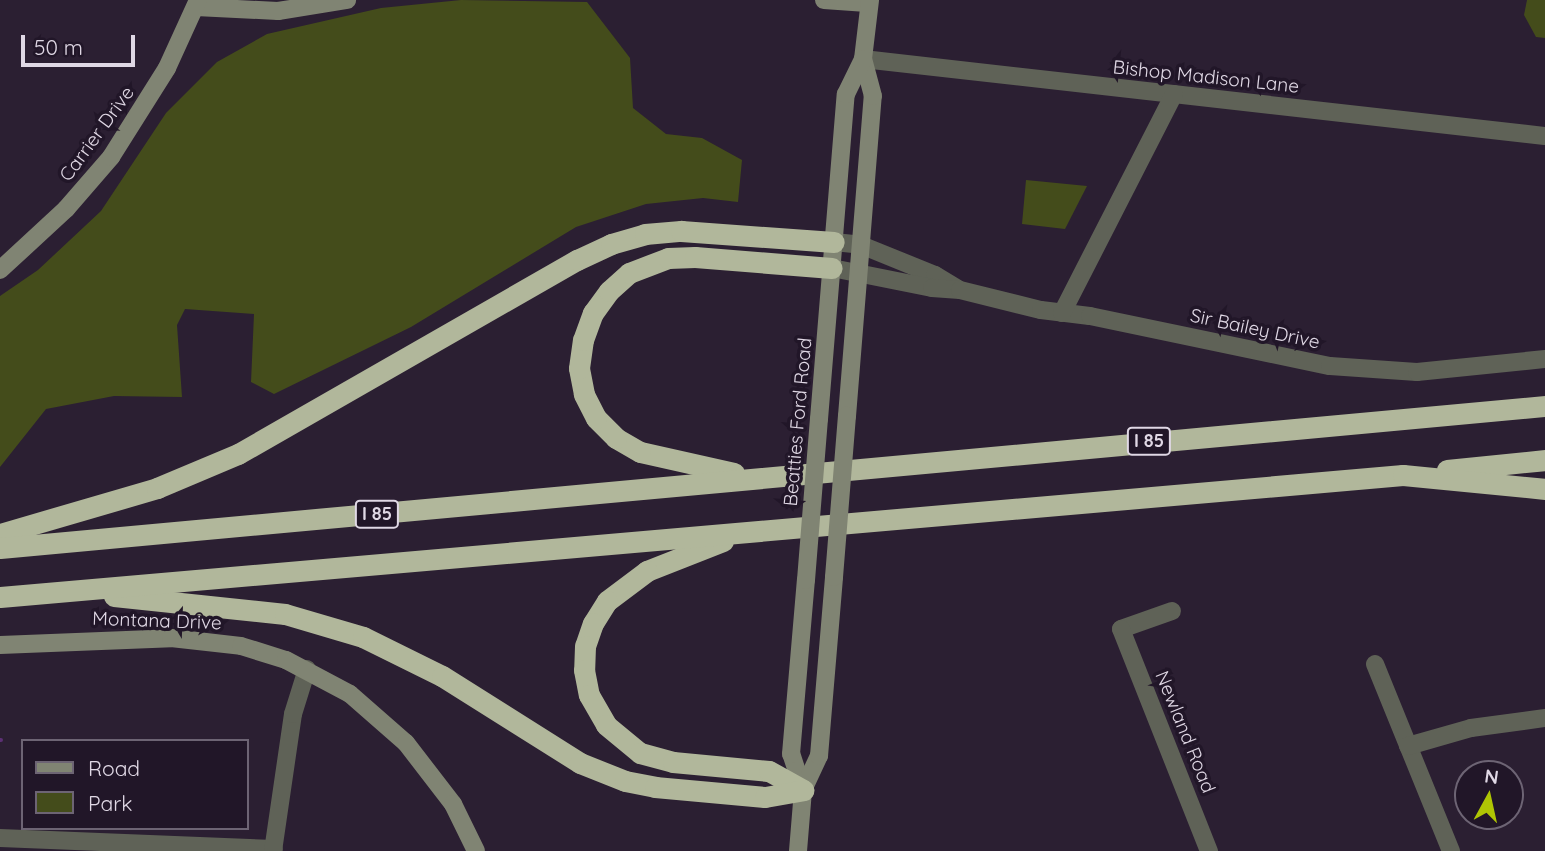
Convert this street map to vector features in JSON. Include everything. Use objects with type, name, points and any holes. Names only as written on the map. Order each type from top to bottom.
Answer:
[{"type":"highway","points":[[0,534],[157,488],[238,454],[577,260],[611,244],[646,234],[681,231],[834,242]]},
{"type":"highway","points":[[754,476],[652,457],[628,446],[606,429],[590,407],[581,381],[580,354],[588,326],[600,302],[618,282],[641,266],[668,258],[695,257],[831,268]]},
{"type":"highway","name":"I 85","points":[[0,548],[627,492],[754,476],[1545,406]]},
{"type":"highway","points":[[0,597],[632,540],[741,534],[1545,460]]},
{"type":"highway","points":[[1403,475],[1545,489]]},
{"type":"highway","points":[[741,534],[659,566],[616,593],[599,612],[588,634],[583,658],[586,683],[593,706],[606,725],[640,753],[673,762],[769,771],[803,790]]},
{"type":"highway","points":[[59,591],[257,609],[338,628],[416,662],[580,763],[625,781],[654,787],[765,797],[803,790]]},
{"type":"main road","points":[[197,4],[278,11],[346,0]]},
{"type":"main road","points":[[824,0],[867,1]]},
{"type":"main road","name":"Beatties Ford Road","points":[[798,851],[803,790],[819,756],[859,272],[873,96],[863,59],[867,1]]},
{"type":"main road","name":"Carrier Drive","points":[[0,270],[66,209],[111,157],[154,90],[197,4]]},
{"type":"main road","name":"Beatties Ford Road","points":[[803,790],[791,754],[846,94],[863,59]]},
{"type":"main road","name":"Montana Drive","points":[[0,645],[103,638],[199,639],[241,646],[307,669],[360,701],[406,743],[447,794],[476,851]]},
{"type":"street","name":"Bishop Madison Lane","points":[[863,59],[1545,136]]},
{"type":"street","points":[[1062,313],[1174,94]]},
{"type":"street","name":"Sir Bailey Drive","points":[[834,242],[861,245],[935,275],[960,290]]},
{"type":"street","name":"Sir Bailey Drive","points":[[831,268],[932,288],[960,290],[1301,361],[1360,370],[1443,370],[1545,359]]},
{"type":"street","name":"Newland Road","points":[[1172,611],[1121,629],[1209,851]]},
{"type":"street","points":[[1375,664],[1451,851]]},
{"type":"street","points":[[0,838],[273,850],[293,714],[307,669]]},
{"type":"street","points":[[1408,746],[1471,729],[1545,718]]},
{"type":"green space","points":[[461,0],[587,2],[630,58],[633,108],[666,134],[702,138],[742,160],[738,202],[703,198],[646,204],[576,227],[411,327],[274,394],[251,382],[254,314],[185,309],[177,325],[182,397],[114,396],[46,409],[0,467],[0,296],[38,270],[101,211],[166,113],[217,62],[267,34],[381,8]]},
{"type":"green space","points":[[1527,0],[1545,0],[1545,38],[1536,37],[1524,15]]},
{"type":"green space","points":[[1026,180],[1087,186],[1065,229],[1022,224]]}]
